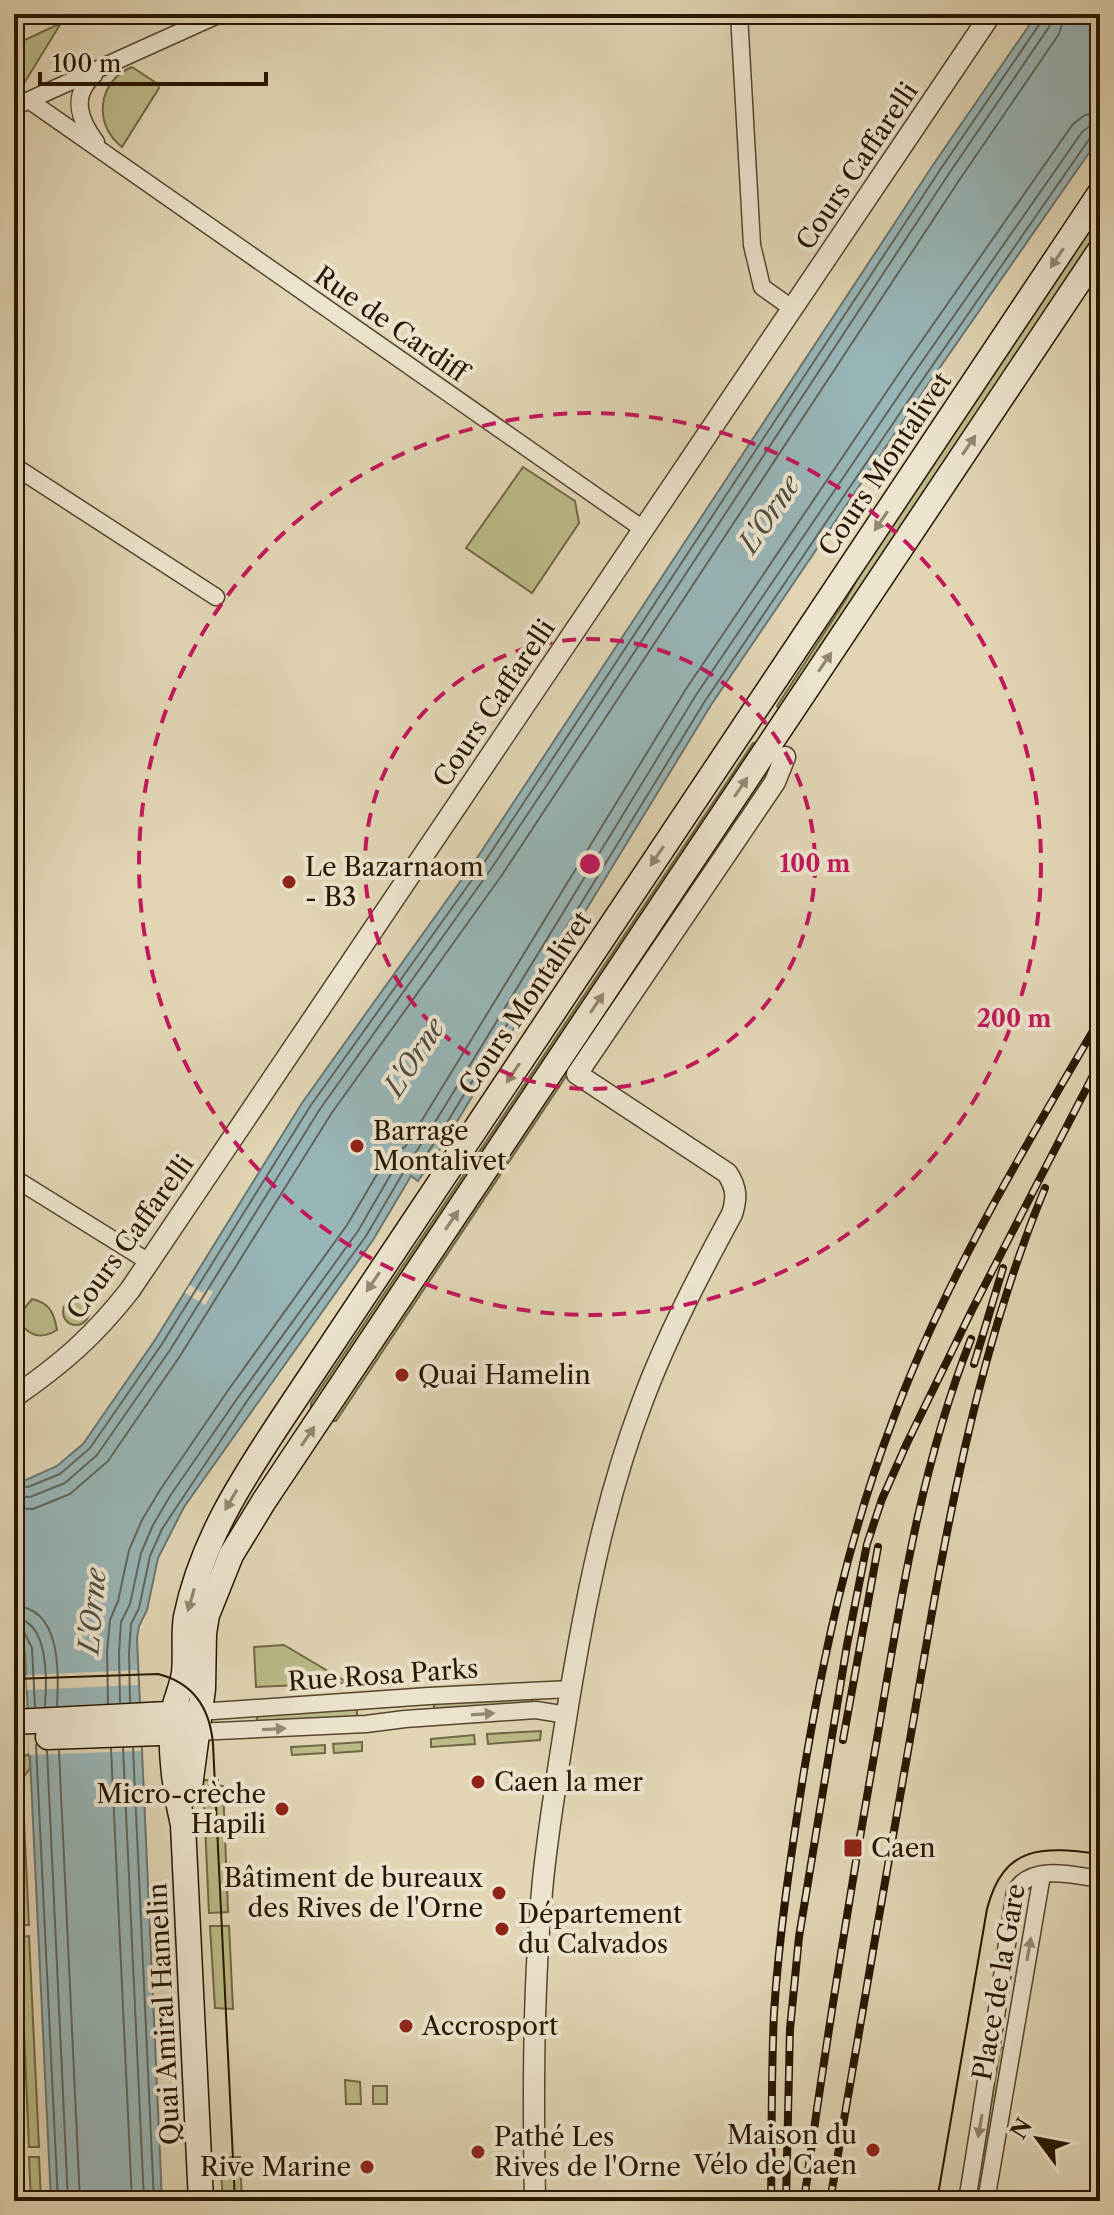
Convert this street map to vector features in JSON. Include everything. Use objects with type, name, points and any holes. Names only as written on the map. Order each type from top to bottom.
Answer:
[{"type":"main road","name":"Cours Montalivet","points":[[185,1723],[186,1616],[200,1569],[228,1504],[1100,193]]},
{"type":"main road","points":[[21,1730],[185,1723],[207,1615],[221,1576],[248,1528],[1100,250]]},
{"type":"main road","name":"Quai Amiral Hamelin","points":[[185,1723],[176,1794],[183,1825],[201,2201]]},
{"type":"street","points":[[22,104],[220,14]]},
{"type":"street","points":[[739,14],[752,245],[762,287],[793,309]]},
{"type":"street","name":"Cours Caffarelli","points":[[14,1397],[56,1368],[86,1342],[106,1321],[149,1262],[991,14]]},
{"type":"street","name":"Rue de Cardiff","points":[[100,70],[88,80],[78,106],[86,129],[111,158]]},
{"type":"street","name":"Rue de Cardiff","points":[[22,104],[111,158],[643,529]]},
{"type":"street","points":[[14,466],[216,597]]},
{"type":"street","points":[[535,2201],[535,2046],[542,1905],[571,1689],[599,1540],[626,1447],[668,1340],[732,1214],[736,1196],[727,1173],[577,1074],[775,782],[785,757]]},
{"type":"street","points":[[14,1178],[149,1262]]},
{"type":"street","name":"Rue Rosa Parks","points":[[185,1723],[444,1695],[571,1689]]},
{"type":"street","name":"Rue Rosa Parks","points":[[185,1723],[341,1726],[536,1710],[567,1715]]},
{"type":"street","points":[[1042,1875],[1065,1874],[1100,1879]]},
{"type":"street","name":"Place de la Gare","points":[[967,2201],[1015,1892],[1027,1878],[1042,1875],[986,2201]]},
{"type":"green space","points":[[61,23],[20,90],[14,92],[14,45]]},
{"type":"green space","points":[[132,67],[158,84],[159,88],[122,147],[106,127],[103,104],[112,82]]},
{"type":"green space","points":[[1100,207],[1100,235],[784,709],[780,710],[777,706],[845,601],[889,523]]},
{"type":"green space","points":[[523,467],[575,501],[579,523],[532,593],[466,548]]},
{"type":"green space","points":[[753,743],[756,743],[316,1409],[311,1408],[311,1403]]},
{"type":"green space","points":[[770,758],[777,760],[336,1421],[332,1421],[330,1418]]},
{"type":"green space","points":[[32,1299],[50,1310],[57,1330],[39,1336],[20,1324],[16,1318]]},
{"type":"green space","points":[[76,1299],[85,1303],[89,1312],[85,1321],[76,1325],[67,1321],[63,1312],[67,1303]]},
{"type":"green space","points":[[284,1645],[348,1683],[256,1687],[254,1647]]},
{"type":"green space","points":[[532,1695],[532,1704],[434,1710],[434,1699]]},
{"type":"green space","points":[[357,1709],[357,1721],[257,1726],[257,1715]]},
{"type":"green space","points":[[541,1731],[540,1740],[488,1744],[487,1734]]},
{"type":"green space","points":[[474,1735],[475,1744],[431,1747],[431,1739]]},
{"type":"green space","points":[[362,1742],[362,1751],[334,1753],[333,1744]]},
{"type":"green space","points":[[325,1745],[325,1753],[292,1755],[291,1747]]},
{"type":"green space","points":[[29,1754],[31,1767],[22,1779],[29,1925],[20,1925],[14,1761]]},
{"type":"green space","points":[[203,1780],[218,1780],[218,1785],[223,1786],[228,1912],[209,1913]]},
{"type":"green space","points":[[210,1926],[229,1926],[233,2009],[215,2008]]},
{"type":"green space","points":[[29,1936],[39,2147],[29,2147],[20,1937]]},
{"type":"green space","points":[[994,2047],[1004,2048],[986,2155],[982,2154]]},
{"type":"green space","points":[[345,2080],[360,2082],[361,2104],[346,2104]]},
{"type":"green space","points":[[373,2086],[387,2086],[387,2104],[373,2104]]},
{"type":"green space","points":[[29,2157],[39,2157],[41,2201],[31,2201]]},
{"type":"green space","points":[[240,2157],[242,2201],[223,2201],[220,2158]]},
{"type":"water","name":"L'Orne","points":[[1037,14],[1100,14],[1100,137],[711,705],[442,1146],[418,1181],[411,1176],[373,1240],[184,1507],[158,1558],[147,1610],[137,1638],[162,2201],[51,2201],[25,1653],[21,1641],[14,1634],[14,1478],[26,1480],[57,1466],[83,1444],[155,1340],[302,1103],[477,858],[933,165]]},
{"type":"pier","points":[[190,1285],[203,1293],[207,1288],[213,1292],[205,1305],[185,1293]]},
{"type":"pier","points":[[137,1670],[138,1685],[27,1690],[26,1675]]},
{"type":"pier","points":[[138,1702],[141,1751],[29,1755],[27,1708]]},
{"type":"tram line","points":[[14,1679],[158,1674],[181,1684],[204,1709],[213,1744],[235,2201]]},
{"type":"tram line","points":[[937,2201],[987,1909],[994,1887],[1015,1861],[1029,1854],[1061,1850],[1100,1854]]},
{"type":"railway","points":[[771,2201],[774,2013],[782,1924],[828,1643],[862,1511],[912,1372],[960,1268],[1100,1019]]},
{"type":"railway","points":[[786,2201],[790,2029],[799,1937],[847,1645],[867,1544],[882,1499],[907,1443],[1100,1062]]},
{"type":"railway","points":[[830,2201],[926,1645],[965,1446],[1000,1315],[1045,1188]]},
{"type":"railway","points":[[974,1364],[1003,1268]]},
{"type":"railway","points":[[804,2201],[848,1912],[903,1587],[938,1437],[971,1339]]},
{"type":"railway","points":[[843,1740],[878,1547]]},
{"type":"place","name":"Le Bazarnaom - B3","points":[[289,882]]},
{"type":"place","name":"Barrage Montalivet","points":[[357,1146]]},
{"type":"place","name":"Quai Hamelin","points":[[402,1375]]},
{"type":"place","name":"Caen la mer","points":[[478,1782]]},
{"type":"place","name":"Micro-crèche Hapili","points":[[282,1809]]},
{"type":"place","name":"Caen","points":[[853,1848]]},
{"type":"place","name":"Bâtiment de bureaux des Rives de l'Orne","points":[[499,1893]]},
{"type":"place","name":"Département du Calvados","points":[[502,1929]]},
{"type":"place","name":"Accrosport","points":[[406,2026]]},
{"type":"place","name":"Maison du Vélo de Caen","points":[[873,2150]]},
{"type":"place","name":"Pathé Les Rives de l'Orne","points":[[478,2152]]},
{"type":"place","name":"Rive Marine","points":[[367,2167]]}]
